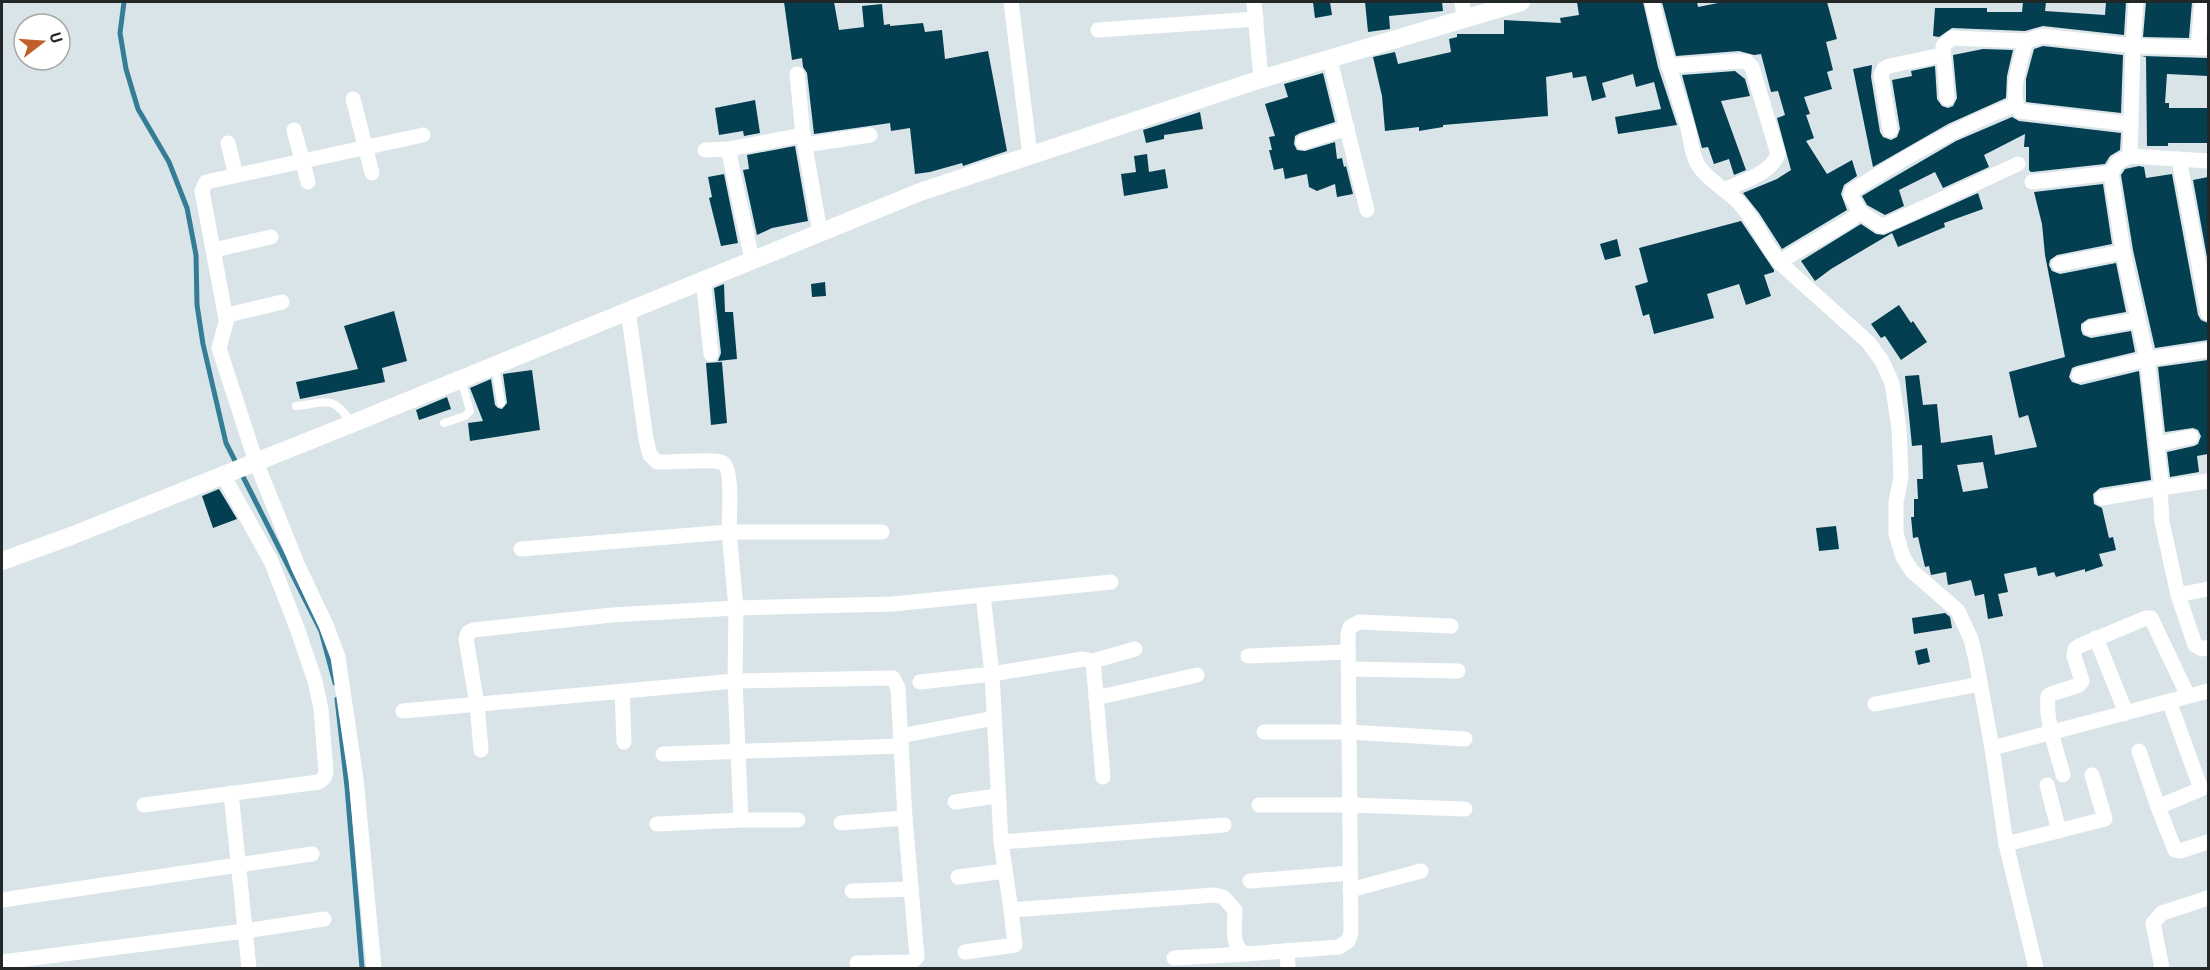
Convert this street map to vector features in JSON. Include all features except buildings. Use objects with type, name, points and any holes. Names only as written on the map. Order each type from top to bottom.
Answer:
[{"type":"street","points":[[1011,2],[1030,155]]},
{"type":"street","points":[[1254,2],[1261,79]]},
{"type":"street","points":[[2,561],[252,464],[920,192],[1261,79],[1330,60],[1463,9],[1516,2]]},
{"type":"street","points":[[1652,2],[1697,164],[1712,181],[1732,194],[1749,215],[1769,250],[1779,262],[1868,342],[1888,371],[1899,428],[1901,477],[1896,502],[1896,534],[1903,557],[1912,571],[1958,611],[1971,639],[1992,748],[2006,844],[2036,969]]},
{"type":"street","points":[[2130,156],[2136,2]]},
{"type":"street","points":[[1947,98],[1942,55],[1943,46],[1952,38],[2026,41],[2042,36],[2133,46],[2203,48],[2202,2]]},
{"type":"street","points":[[1098,30],[1256,19]]},
{"type":"street","points":[[2026,41],[2016,83],[2015,105],[2020,111],[2131,123]]},
{"type":"street","points":[[1890,130],[1881,75],[1884,69],[1942,55]]},
{"type":"street","points":[[1330,60],[1367,210]]},
{"type":"street","points":[[1668,66],[1740,61],[1747,62],[1752,67],[1778,154],[1775,162],[1766,170],[1725,190]]},
{"type":"street","points":[[796,74],[804,140],[820,232]]},
{"type":"street","points":[[353,99],[372,173]]},
{"type":"street","points":[[2015,105],[1998,111],[1904,158],[1852,191],[1851,196],[1860,213],[1881,226],[2018,164]]},
{"type":"street","points":[[1303,142],[1347,128]]},
{"type":"street","points":[[294,130],[308,182]]},
{"type":"street","points":[[374,969],[356,779],[338,657],[326,625],[252,464],[219,348],[226,319],[202,186],[206,182],[236,175],[423,135]]},
{"type":"street","points":[[705,150],[870,135]]},
{"type":"street","points":[[228,143],[236,175]]},
{"type":"street","points":[[728,148],[752,259]]},
{"type":"street","points":[[2208,161],[2130,156],[2118,162],[2111,173],[2123,252],[2147,359],[2157,444],[2162,522],[2178,595],[2195,645],[2202,649],[2208,647]]},
{"type":"street","points":[[2179,159],[2208,313]]},
{"type":"street","points":[[2032,182],[2111,173]]},
{"type":"street","points":[[1779,262],[1860,213]]},
{"type":"street","points":[[214,250],[271,237]]},
{"type":"street","points":[[2059,264],[2123,252]]},
{"type":"street","points":[[703,279],[711,354]]},
{"type":"street","points":[[226,319],[233,313],[282,302]]},
{"type":"street","points":[[628,310],[650,454],[657,462],[722,462],[729,477],[729,532],[736,608],[735,681],[741,820]]},
{"type":"street","points":[[2090,328],[2138,320]]},
{"type":"street","points":[[2079,375],[2147,359],[2208,350]]},
{"type":"street","points":[[2157,444],[2191,437]]},
{"type":"street","points":[[144,805],[319,782],[324,778],[326,772],[322,719],[317,690],[297,628],[271,561],[226,474]]},
{"type":"street","points":[[2102,498],[2208,481]]},
{"type":"street","points":[[521,549],[729,532],[882,532]]},
{"type":"street","points":[[481,750],[477,704],[466,639],[468,633],[473,630],[612,615],[736,608],[893,604],[1111,582]]},
{"type":"street","points":[[2178,595],[2208,589]]},
{"type":"street","points":[[965,952],[1016,945],[1001,843],[992,674],[983,595]]},
{"type":"street","points":[[2063,775],[2052,732],[2048,696],[2079,685],[2082,681],[2074,656],[2075,649],[2146,618],[2151,618],[2188,696]]},
{"type":"street","points":[[1174,958],[1339,947],[1347,941],[1351,933],[1348,732],[1348,634],[1350,627],[1353,623],[1451,626]]},
{"type":"street","points":[[2097,638],[2126,713]]},
{"type":"street","points":[[920,682],[992,674],[1083,658],[1093,661],[1135,649]]},
{"type":"street","points":[[1248,656],[1348,652]]},
{"type":"street","points":[[1093,661],[1103,777]]},
{"type":"street","points":[[1348,669],[1458,671]]},
{"type":"street","points":[[1096,698],[1197,675]]},
{"type":"street","points":[[402,711],[735,681],[893,678],[898,688],[905,818],[917,957],[908,962],[856,963]]},
{"type":"street","points":[[1875,704],[1980,684]]},
{"type":"street","points":[[622,691],[624,742]]},
{"type":"street","points":[[1992,748],[2208,691]]},
{"type":"street","points":[[2158,807],[2205,787],[2169,701]]},
{"type":"street","points":[[663,754],[738,752],[900,741],[994,718]]},
{"type":"street","points":[[1264,732],[1348,732],[1465,739]]},
{"type":"street","points":[[2139,751],[2175,850],[2180,851],[2208,842]]},
{"type":"street","points":[[2006,844],[2105,819],[2092,775]]},
{"type":"street","points":[[2047,785],[2059,831]]},
{"type":"street","points":[[231,793],[249,969]]},
{"type":"street","points":[[954,802],[997,796]]},
{"type":"street","points":[[1259,805],[1465,809]]},
{"type":"street","points":[[841,823],[905,818]]},
{"type":"street","points":[[657,824],[798,820]]},
{"type":"street","points":[[1001,843],[1224,825]]},
{"type":"street","points":[[2,900],[312,854]]},
{"type":"street","points":[[958,876],[1005,871]]},
{"type":"street","points":[[1350,890],[1421,871]]},
{"type":"street","points":[[1250,881],[1350,873]]},
{"type":"street","points":[[852,891],[911,889]]},
{"type":"street","points":[[1011,910],[1214,895],[1223,897],[1235,910],[1235,944],[1237,949],[1245,954]]},
{"type":"street","points":[[2162,969],[2153,923],[2162,913],[2208,898]]},
{"type":"street","points":[[2,962],[246,932],[324,919]]},
{"type":"street","points":[[1287,951],[1288,969]]},
{"type":"lane","points":[[495,364],[501,403]]},
{"type":"lane","points":[[444,423],[465,416],[470,411],[461,378]]},
{"type":"lane","points":[[296,406],[336,403],[344,411],[351,424]]},
{"type":"waterway","points":[[124,2],[120,33],[126,69],[138,109],[169,162],[187,208],[196,255],[197,305],[203,344],[226,443],[321,631],[335,683]]},
{"type":"waterway","points":[[337,699],[347,787],[362,968]]}]
